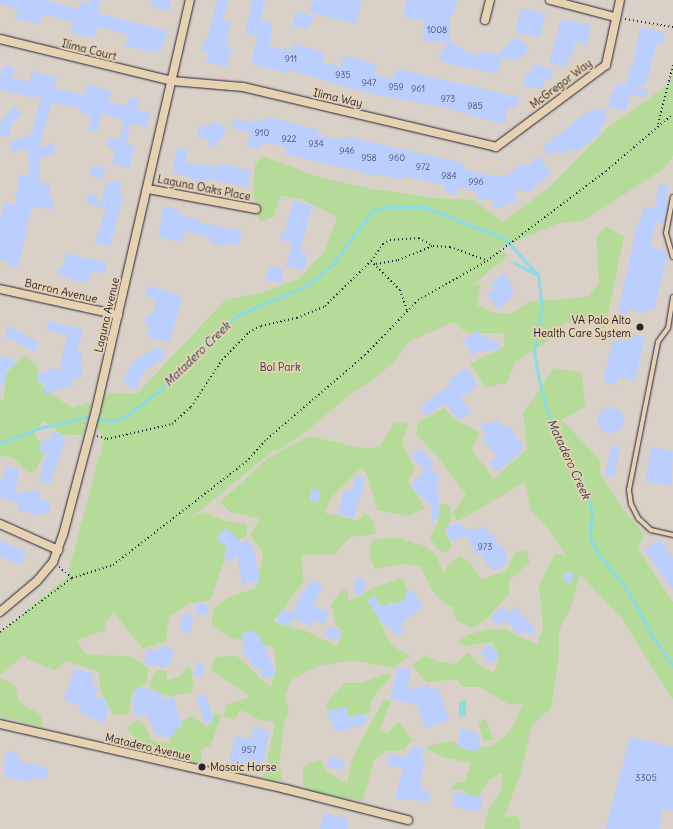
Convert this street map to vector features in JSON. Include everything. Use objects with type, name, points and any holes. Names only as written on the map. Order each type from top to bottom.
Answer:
[{"type":"street","name":"Laguna Avenue","points":[[0,612],[37,582],[53,562],[58,550],[96,410],[148,189],[190,0]]},
{"type":"street","points":[[485,20],[490,0]]},
{"type":"street","points":[[550,0],[615,17]]},
{"type":"street","name":"McGregor Way","points":[[496,147],[606,65],[615,17],[620,0]]},
{"type":"street","name":"Ilima Court","points":[[0,39],[172,81]]},
{"type":"street","name":"Ilima Way","points":[[172,81],[243,87],[496,147]]},
{"type":"street","name":"Laguna Oaks Place","points":[[148,189],[256,209]]},
{"type":"street","name":"Barron Avenue","points":[[0,289],[118,315]]},
{"type":"street","points":[[0,524],[58,550]]},
{"type":"street","name":"Matadero Avenue","points":[[0,724],[286,789],[408,820]]},
{"type":"lane","points":[[673,197],[666,233],[673,257]]},
{"type":"lane","points":[[673,297],[668,328],[658,342],[629,490],[631,504],[638,518],[651,530],[673,535]]},
{"type":"path","points":[[615,17],[673,27]]},
{"type":"path","points":[[658,125],[673,65]]},
{"type":"path","points":[[670,79],[673,76]]},
{"type":"path","points":[[0,632],[72,578],[113,565],[246,462],[267,440],[365,356],[406,310],[430,292],[487,261],[514,238],[606,171],[658,125],[673,114]]},
{"type":"path","points":[[90,435],[107,439],[172,424],[191,408],[222,360],[249,332],[261,326],[297,318],[325,306],[371,261],[376,251],[390,240],[419,238],[433,246]]},
{"type":"path","points":[[376,264],[398,260],[433,246],[450,247],[487,261]]},
{"type":"path","points":[[371,261],[376,264],[400,290],[406,310]]},
{"type":"path","points":[[53,562],[72,578]]},
{"type":"green space","name":"Bol Park","points":[[673,65],[673,156],[663,169],[583,221],[559,223],[498,249],[508,255],[473,285],[481,284],[477,305],[494,313],[511,314],[529,302],[587,297],[599,284],[596,237],[606,226],[624,237],[605,329],[584,320],[562,324],[546,342],[515,362],[507,383],[486,387],[470,364],[505,346],[503,333],[467,333],[454,322],[408,342],[393,363],[370,382],[348,396],[308,430],[277,451],[275,449],[190,519],[203,512],[227,521],[247,524],[247,535],[230,544],[211,599],[189,604],[169,616],[166,641],[143,649],[114,613],[106,621],[106,630],[77,640],[85,654],[132,657],[149,668],[146,684],[132,692],[129,714],[113,715],[101,693],[99,672],[67,661],[55,670],[26,659],[25,654],[0,675],[0,633],[67,577],[104,439],[95,424],[105,393],[137,394],[225,300],[264,292],[299,279],[325,251],[337,217],[301,199],[280,196],[274,217],[260,222],[253,195],[255,165],[262,156],[318,177],[372,189],[435,198],[473,200],[503,222],[550,187],[607,128],[668,85]]},
{"type":"green space","points":[[24,355],[36,364],[41,385],[54,396],[72,408],[92,402],[83,435],[62,435],[43,420],[35,435],[46,450],[35,471],[28,473],[12,457],[0,456],[0,401],[4,401],[5,374]]},
{"type":"green space","points":[[554,368],[582,373],[585,406],[562,420],[599,459],[600,474],[620,505],[644,534],[638,549],[673,602],[673,700],[622,619],[580,574],[571,607],[559,630],[559,657],[551,708],[532,725],[520,775],[504,817],[516,816],[520,820],[520,829],[484,829],[489,808],[501,792],[502,773],[489,780],[481,791],[479,802],[469,800],[465,790],[451,789],[457,782],[465,782],[471,763],[442,757],[425,747],[450,741],[472,748],[491,746],[510,732],[523,703],[510,705],[480,687],[463,687],[457,679],[426,682],[412,665],[425,655],[436,661],[455,664],[468,652],[478,664],[494,673],[499,661],[492,642],[466,646],[458,641],[467,635],[489,629],[504,629],[537,645],[543,628],[539,586],[555,553],[567,557],[547,527],[531,511],[525,482],[458,521],[452,514],[466,494],[437,456],[416,434],[418,422],[444,408],[453,419],[479,432],[472,450],[494,479],[527,449],[523,413]]},
{"type":"green space","points":[[395,422],[408,424],[402,443],[415,469],[408,481],[425,509],[407,516],[377,510],[368,477],[362,467],[330,499],[325,513],[357,520],[366,513],[374,522],[376,534],[350,537],[335,554],[301,555],[304,581],[273,622],[308,632],[337,646],[343,631],[336,626],[331,605],[342,590],[348,591],[348,602],[373,588],[403,578],[408,593],[404,604],[391,602],[378,618],[391,645],[409,656],[393,668],[353,660],[318,666],[291,680],[285,697],[289,712],[284,724],[279,764],[282,779],[271,783],[264,776],[275,723],[258,719],[241,710],[234,720],[224,716],[225,705],[251,697],[211,670],[215,657],[237,656],[271,688],[276,666],[274,647],[230,638],[211,624],[214,608],[229,597],[256,588],[263,553],[250,535],[260,519],[230,512],[220,502],[268,458],[309,436],[366,449],[380,446]]},
{"type":"green space","points":[[443,504],[450,505],[451,521],[444,530],[452,546],[447,553],[438,550],[430,537],[438,522],[436,507]]},
{"type":"green space","points":[[398,538],[425,546],[437,556],[443,574],[449,563],[459,556],[469,562],[482,579],[506,571],[515,553],[526,550],[530,562],[509,580],[509,594],[486,620],[472,628],[456,620],[453,607],[443,603],[432,590],[420,566],[403,564],[375,569],[369,555],[372,539]]},
{"type":"green space","points":[[190,665],[193,683],[192,692],[171,696],[156,694],[149,685],[156,670],[167,671],[167,680],[178,677]]},
{"type":"green space","points":[[390,672],[391,677],[372,698],[369,713],[353,721],[336,723],[326,704],[344,683],[362,683]]},
{"type":"green space","points":[[0,678],[15,685],[19,702],[41,715],[43,727],[0,717]]},
{"type":"green space","points":[[384,699],[391,701],[380,730],[387,733],[399,722],[412,740],[404,750],[386,751],[374,759],[363,801],[311,792],[303,785],[303,766],[321,760],[326,772],[347,783],[353,757]]},
{"type":"green space","points":[[215,713],[221,715],[211,745],[201,750],[202,763],[148,752],[126,728],[138,720],[145,726],[152,741],[169,744],[173,726],[192,716],[207,727]]},
{"type":"green space","points":[[486,719],[493,739],[484,742],[478,722]]},
{"type":"water","points":[[466,699],[466,716],[459,717],[459,703]]},
{"type":"building","points":[[0,0],[46,0],[79,9],[80,1],[88,4],[89,0],[101,0],[98,13],[168,31],[160,51],[154,49],[153,53],[125,45],[128,35],[115,31],[98,27],[95,37],[70,33],[73,22],[42,14],[40,24],[15,19],[18,9],[0,4]]},
{"type":"building","points":[[153,0],[171,0],[169,11],[151,7]]},
{"type":"building","points":[[217,0],[228,0],[223,20],[231,22],[226,46],[232,47],[227,67],[209,63],[206,61],[208,52],[201,50],[203,41],[206,41],[210,31]]},
{"type":"building","points":[[252,0],[265,0],[261,21],[272,23],[270,46],[292,51],[293,44],[324,52],[322,62],[341,67],[344,56],[377,64],[375,75],[394,79],[397,69],[519,97],[516,109],[508,107],[504,122],[502,124],[446,108],[368,93],[288,70],[287,73],[251,64],[257,36],[245,33]]},
{"type":"building","points":[[312,0],[362,0],[356,24],[309,12]]},
{"type":"building","points":[[407,0],[457,0],[453,15],[450,15],[449,41],[468,53],[479,55],[480,51],[502,56],[498,74],[448,64],[438,58],[447,42],[423,41],[424,21],[403,16]]},
{"type":"building","points":[[521,8],[545,14],[540,38],[515,32]]},
{"type":"building","points":[[296,12],[314,16],[308,29],[292,26]]},
{"type":"building","points":[[561,19],[591,25],[587,45],[575,42],[571,58],[567,60],[565,67],[549,63]]},
{"type":"building","points":[[640,28],[664,32],[662,44],[657,43],[645,86],[637,84],[636,87],[648,90],[646,97],[630,94],[626,111],[608,107],[612,90],[615,91],[617,83],[626,85],[630,65],[633,66]]},
{"type":"building","points":[[517,36],[530,49],[516,62],[511,57],[507,62],[499,53]]},
{"type":"building","points":[[534,64],[553,69],[550,80],[545,79],[542,89],[523,85],[526,73],[531,74]]},
{"type":"building","points":[[4,65],[15,68],[12,78],[29,82],[32,71],[57,78],[54,88],[84,95],[87,84],[111,91],[109,102],[127,106],[129,97],[139,99],[137,110],[150,112],[147,127],[131,123],[126,144],[135,146],[129,168],[112,164],[115,149],[107,147],[109,138],[119,140],[124,120],[101,114],[97,132],[88,130],[91,115],[81,113],[82,109],[52,102],[39,148],[53,143],[56,153],[40,158],[39,182],[50,183],[49,199],[54,200],[52,210],[32,206],[18,268],[6,265],[7,261],[0,259],[0,221],[5,202],[15,205],[19,175],[28,175],[29,158],[26,148],[13,153],[9,142],[31,135],[43,90],[36,98],[0,90],[0,75]]},
{"type":"building","points":[[14,106],[22,113],[11,125],[9,137],[0,135],[0,122]]},
{"type":"building","points":[[590,109],[606,110],[605,123],[598,128],[602,132],[575,153],[571,147],[562,154],[558,150],[550,156],[543,147],[586,113],[589,113]]},
{"type":"building","points":[[267,117],[319,130],[318,135],[343,140],[344,136],[464,163],[463,169],[488,175],[507,175],[522,163],[525,167],[539,156],[551,174],[529,192],[516,189],[516,203],[506,203],[506,208],[493,208],[493,199],[478,199],[477,192],[458,187],[457,195],[445,192],[446,186],[404,176],[404,180],[377,174],[377,176],[285,154],[286,147],[262,142],[260,149],[247,146],[250,133],[232,128],[234,119],[253,123],[254,119],[265,122]]},
{"type":"building","points":[[210,122],[226,126],[222,141],[218,140],[216,147],[208,145],[209,139],[197,136],[200,125],[209,127]]},
{"type":"building","points":[[177,148],[188,150],[185,162],[218,167],[219,163],[251,171],[248,187],[207,179],[204,185],[192,182],[193,179],[172,172]]},
{"type":"building","points":[[92,165],[106,168],[103,179],[89,175]]},
{"type":"building","points":[[111,181],[122,183],[119,195],[123,196],[110,247],[95,243],[106,208],[89,204],[85,197],[92,192],[101,204],[106,184]]},
{"type":"building","points":[[659,184],[669,186],[666,200],[669,201],[664,224],[656,222],[651,246],[668,253],[654,311],[647,309],[646,313],[628,309],[625,324],[616,323],[638,221],[641,219],[644,206],[654,209]]},
{"type":"building","points":[[293,201],[312,206],[300,252],[308,254],[304,270],[286,266],[292,243],[280,240],[283,230],[286,231]]},
{"type":"building","points":[[163,206],[178,209],[177,214],[200,220],[200,223],[242,231],[239,245],[227,242],[226,247],[210,243],[211,238],[185,231],[182,242],[158,237]]},
{"type":"building","points":[[66,253],[107,263],[104,274],[92,271],[87,283],[57,275],[59,267],[63,268]]},
{"type":"building","points":[[269,266],[284,269],[281,284],[266,280]]},
{"type":"building","points":[[504,273],[515,290],[510,293],[513,297],[498,309],[487,294],[494,288],[490,283]]},
{"type":"building","points":[[148,285],[182,297],[170,342],[147,337],[150,326],[145,324],[147,314],[153,315],[156,300],[146,295]]},
{"type":"building","points":[[48,321],[83,329],[77,352],[83,353],[80,365],[83,366],[80,379],[71,377],[74,385],[44,394],[45,383],[39,384],[37,374],[54,368],[69,371],[60,366],[67,335],[46,330]]},
{"type":"building","points":[[8,325],[39,343],[35,352],[17,343],[16,340],[5,339]]},
{"type":"building","points":[[478,330],[485,339],[487,337],[499,344],[499,350],[495,351],[490,349],[483,353],[481,350],[473,356],[463,341]]},
{"type":"building","points":[[623,332],[645,337],[634,380],[618,377],[617,385],[603,381],[613,340],[620,341]]},
{"type":"building","points":[[159,346],[165,357],[145,371],[135,390],[123,383],[132,362]]},
{"type":"building","points":[[0,356],[15,360],[13,368],[8,367],[4,385],[0,385]]},
{"type":"building","points":[[466,368],[478,385],[460,398],[471,411],[459,421],[445,403],[426,416],[420,407],[451,384],[448,381]]},
{"type":"building","points":[[611,407],[620,411],[624,420],[620,429],[611,433],[602,429],[598,420],[602,411]]},
{"type":"building","points":[[496,419],[505,428],[508,425],[521,443],[522,451],[496,472],[489,463],[497,457],[483,439],[487,435],[482,428],[482,423],[491,423]]},
{"type":"building","points":[[52,432],[63,435],[62,438],[66,439],[50,484],[39,481],[46,453],[39,451],[42,439],[50,440]]},
{"type":"building","points":[[612,445],[620,447],[614,477],[605,475]]},
{"type":"building","points":[[651,447],[673,451],[671,486],[645,481]]},
{"type":"building","points":[[419,449],[434,463],[430,468],[440,477],[435,483],[440,486],[435,492],[438,492],[440,515],[432,523],[432,506],[410,486],[425,470],[411,457]]},
{"type":"building","points":[[6,466],[20,470],[15,493],[38,490],[40,500],[48,499],[50,513],[30,516],[29,511],[19,512],[17,502],[0,498],[0,478],[3,479]]},
{"type":"building","points":[[355,476],[365,478],[354,518],[338,514],[344,490],[352,492]]},
{"type":"building","points":[[312,488],[321,491],[318,503],[309,500]]},
{"type":"building","points":[[461,523],[464,530],[471,528],[473,531],[484,525],[489,534],[495,535],[498,545],[505,549],[508,563],[494,571],[489,564],[487,566],[481,553],[477,556],[466,536],[450,541],[446,527]]},
{"type":"building","points":[[226,528],[242,543],[247,540],[253,546],[260,581],[242,584],[237,555],[229,562],[223,554],[228,549],[217,538]]},
{"type":"building","points":[[659,539],[673,558],[673,590],[644,550]]},
{"type":"building","points":[[0,540],[26,552],[21,565],[0,557]]},
{"type":"building","points":[[565,572],[574,574],[571,584],[563,581]]},
{"type":"building","points":[[356,578],[366,580],[363,595],[353,593]]},
{"type":"building","points":[[312,580],[323,585],[314,606],[329,612],[324,624],[314,620],[311,626],[292,618],[289,626],[277,622],[282,609],[293,613],[300,597]]},
{"type":"building","points":[[412,589],[423,607],[400,624],[404,631],[396,636],[390,626],[386,628],[367,601],[375,596],[380,605],[396,604],[407,598],[405,593]]},
{"type":"building","points":[[196,603],[209,605],[207,615],[195,613]]},
{"type":"building","points":[[503,606],[508,613],[515,607],[536,629],[529,636],[524,630],[519,635],[505,620],[498,626],[491,617]]},
{"type":"building","points":[[183,613],[194,616],[190,634],[179,630]]},
{"type":"building","points":[[328,626],[341,631],[337,641],[324,635]]},
{"type":"building","points":[[254,630],[266,648],[276,675],[264,679],[260,667],[254,669],[251,660],[245,656],[242,634]]},
{"type":"building","points":[[488,644],[499,653],[492,664],[480,654]]},
{"type":"building","points":[[159,646],[174,649],[170,666],[165,665],[165,668],[144,663],[147,649],[158,652]]},
{"type":"building","points":[[197,663],[205,665],[202,677],[194,676]]},
{"type":"building","points":[[398,667],[411,670],[407,690],[428,685],[430,690],[438,687],[449,720],[425,728],[417,705],[390,699]]},
{"type":"building","points":[[74,668],[94,674],[91,684],[98,686],[95,697],[107,700],[105,705],[109,706],[104,724],[79,712],[81,706],[64,701]]},
{"type":"building","points":[[142,687],[162,694],[164,700],[173,697],[183,726],[174,729],[176,734],[164,738],[162,733],[156,735],[146,714],[137,718],[132,703],[137,688]]},
{"type":"building","points":[[205,694],[214,721],[205,724],[196,697]]},
{"type":"building","points":[[346,706],[349,718],[364,713],[367,724],[335,732],[327,712]]},
{"type":"building","points":[[254,727],[270,731],[261,770],[229,762],[236,736],[251,739]]},
{"type":"building","points":[[460,728],[477,732],[480,744],[477,752],[458,747]]},
{"type":"building","points":[[630,737],[673,747],[673,811],[663,809],[659,829],[606,829]]},
{"type":"building","points":[[413,746],[423,747],[421,758],[425,759],[420,786],[428,792],[431,798],[426,802],[408,799],[395,800],[403,768],[387,765],[389,754],[407,757]]},
{"type":"building","points":[[8,751],[20,754],[18,761],[48,768],[45,780],[31,777],[30,782],[3,776],[5,767],[3,764]]},
{"type":"building","points":[[330,757],[344,760],[342,770],[327,767]]},
{"type":"building","points":[[456,792],[483,798],[480,812],[452,806]]},
{"type":"building","points":[[324,813],[349,819],[347,829],[320,829]]},
{"type":"waterway","name":"Matadero Creek","points":[[0,443],[40,428],[86,417],[111,421],[125,417],[169,383],[218,330],[240,314],[308,285],[333,264],[372,211],[385,207],[425,207],[505,239],[538,275],[542,307],[534,350],[538,375],[546,407],[558,438],[588,495],[592,513],[590,537],[597,552],[626,588],[655,640],[673,666]]},
{"type":"waterway","points":[[514,263],[536,274]]},
{"type":"place","name":"VA Palo Alto Health Care System","points":[[640,327]]},
{"type":"place","name":"Mosaic Horse","points":[[202,767]]}]
